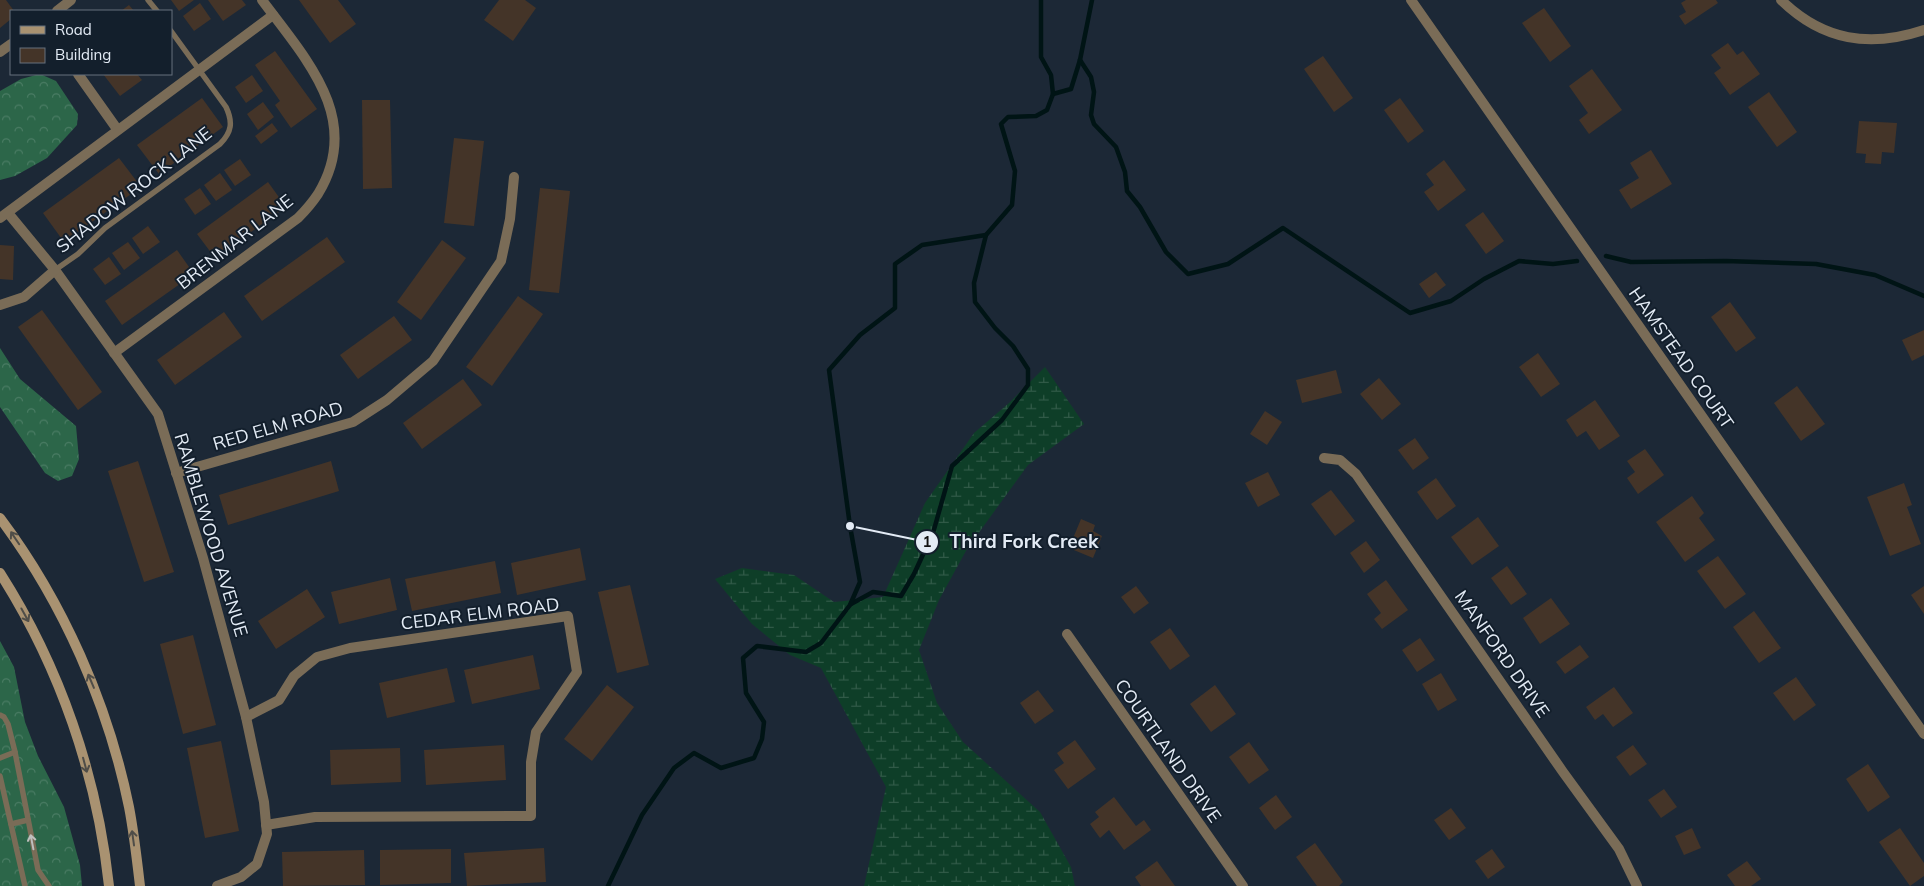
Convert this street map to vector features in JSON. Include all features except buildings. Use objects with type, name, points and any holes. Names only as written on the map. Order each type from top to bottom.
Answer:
[{"type":"street","points":[[57,10],[71,0]]},
{"type":"street","name":"BRENMAR LANE","points":[[114,353],[298,218],[317,196],[323,184],[333,153],[334,139],[327,96],[312,68],[262,0]]},
{"type":"street","name":"HAMSTEAD COURT","points":[[1411,0],[1924,734]]},
{"type":"street","points":[[1781,0],[1803,18],[1848,38],[1884,41],[1924,30]]},
{"type":"street","points":[[4,215],[272,14]]},
{"type":"street","points":[[79,75],[118,129]]},
{"type":"street","name":"RED ELM ROAD","points":[[176,473],[353,422],[387,400],[433,361],[501,262],[510,219],[514,177]]},
{"type":"street","name":"RAMBLEWOOD AVENUE","points":[[4,215],[55,270],[158,414],[203,558],[246,716],[264,802],[267,834],[257,864],[241,877],[216,886]]},
{"type":"street","points":[[0,305],[24,297],[55,270]]},
{"type":"street","name":"MANFORD DRIVE","points":[[1324,458],[1340,460],[1356,474],[1563,772],[1619,849],[1637,886]]},
{"type":"street","points":[[0,518],[44,585],[70,635],[93,688],[116,756],[129,808],[140,886]]},
{"type":"street","points":[[0,573],[42,647],[64,697],[97,810],[108,886]]},
{"type":"street","name":"CEDAR ELM ROAD","points":[[246,716],[279,700],[294,676],[317,657],[350,648],[568,616],[577,672],[536,732],[531,762],[531,816],[315,818],[266,825]]},
{"type":"street","name":"COURTLAND DRIVE","points":[[1067,634],[1243,886]]},
{"type":"lane","points":[[148,0],[156,10]]},
{"type":"lane","name":"SHADOW ROCK LANE","points":[[55,270],[78,254],[105,228],[220,144],[228,136],[231,127],[231,117],[200,69],[172,32]]},
{"type":"lane","points":[[0,716],[4,717],[8,724],[15,752],[38,870],[49,886]]},
{"type":"lane","points":[[0,758],[15,752]]},
{"type":"lane","points":[[0,776],[25,886]]},
{"type":"lane","points":[[11,824],[28,820]]},
{"type":"green space","points":[[42,75],[56,81],[78,114],[77,125],[47,158],[15,176],[0,180],[0,91],[21,79]]},
{"type":"green space","points":[[0,348],[20,379],[76,426],[79,459],[72,476],[58,481],[45,473],[0,407]]},
{"type":"green space","points":[[1045,367],[1084,424],[1028,465],[967,549],[939,600],[919,650],[937,703],[963,742],[1040,812],[1071,867],[1075,886],[864,886],[886,787],[821,668],[790,655],[752,624],[715,579],[742,568],[794,575],[834,602],[883,597],[925,503],[974,433],[1009,403]]},
{"type":"green space","points":[[0,641],[14,667],[25,722],[38,756],[64,807],[80,865],[82,886],[0,886]]},
{"type":"waterway","points":[[851,604],[873,592],[901,596],[914,574],[933,533],[952,466],[1002,420],[1028,385],[1028,369],[1013,346],[995,328],[975,302],[974,283],[986,235],[1012,205],[1015,171],[1001,124],[1008,117],[1036,116],[1047,110],[1053,94],[1051,75],[1041,57],[1041,0]]},
{"type":"waterway","points":[[1053,94],[1071,89],[1080,60],[1092,0]]},
{"type":"waterway","points":[[1080,60],[1091,77],[1094,92],[1091,115],[1094,124],[1116,147],[1125,172],[1127,191],[1140,207],[1166,252],[1188,274],[1228,264],[1283,228],[1410,313],[1451,301],[1484,279],[1519,261],[1553,264],[1577,261]]},
{"type":"waterway","points":[[608,886],[642,815],[674,768],[694,753],[721,768],[754,758],[762,739],[764,722],[746,693],[743,658],[757,646],[806,652],[821,643],[850,605],[860,582],[850,526],[829,370],[860,335],[895,308],[895,264],[922,245],[986,235]]},
{"type":"waterway","points":[[1606,256],[1631,262],[1726,261],[1816,264],[1875,275],[1924,296]]},
{"type":"place","name":"Third Fork Creek","points":[[850,526]]}]
